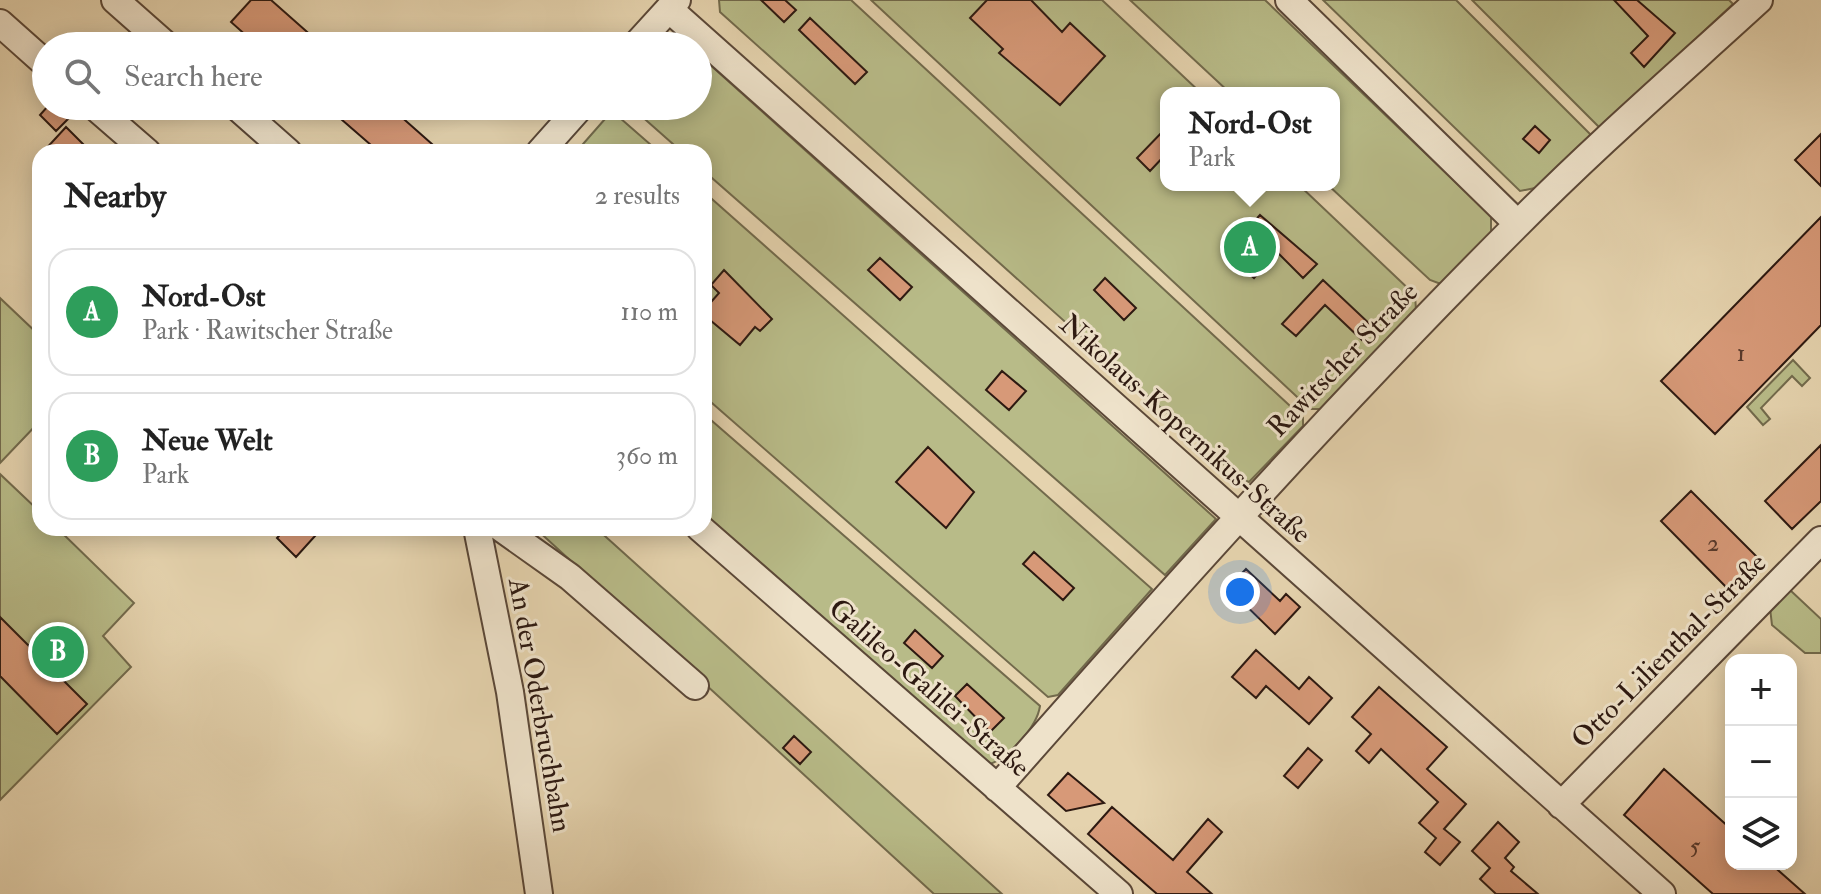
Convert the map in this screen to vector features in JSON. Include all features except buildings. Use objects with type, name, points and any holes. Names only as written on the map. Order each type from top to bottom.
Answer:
[{"type":"street","points":[[115,0],[151,32]]},
{"type":"street","points":[[1289,0],[1518,224]]},
{"type":"street","name":"Rawitscher Straße","points":[[997,788],[1237,518],[1518,224],[1759,0]]},
{"type":"street","points":[[645,32],[664,6]]},
{"type":"street","name":"Nikolaus-Kopernikus-Straße","points":[[664,6],[693,32]]},
{"type":"street","points":[[0,23],[32,52]]},
{"type":"street","name":"Nikolaus-Kopernikus-Straße","points":[[712,49],[1662,894]]},
{"type":"street","points":[[110,120],[138,144]]},
{"type":"street","points":[[252,120],[279,144]]},
{"type":"street","points":[[547,144],[569,120]]},
{"type":"street","name":"An der Oderbruchbahn","points":[[479,536],[510,692],[539,894]]},
{"type":"street","points":[[512,536],[570,577],[695,686]]},
{"type":"street","name":"Galileo-Galilei-Straße","points":[[709,536],[1119,894]]},
{"type":"street","name":"Otto-Lilienthal-Straße","points":[[1561,805],[1821,540]]},
{"type":"green space","points":[[719,0],[851,0],[1303,418],[1303,426],[1249,482],[1239,478],[720,12]]},
{"type":"green space","points":[[871,0],[1102,0],[1195,87],[1160,87],[1160,191],[1305,191],[1415,295],[1416,310],[1320,409],[1310,409]]},
{"type":"green space","points":[[1130,0],[1265,0],[1491,216],[1491,233],[1441,284],[1430,280],[1334,191],[1340,191],[1340,87],[1224,87]]},
{"type":"green space","points":[[1323,0],[1456,0],[1592,136],[1535,188],[1520,191]]},
{"type":"green space","points":[[1472,0],[1729,0],[1733,4],[1600,128]]},
{"type":"green space","points":[[712,67],[1216,519],[1165,575],[712,178],[712,144],[673,144],[646,120],[712,120]]},
{"type":"green space","points":[[604,120],[622,120],[650,144],[583,144]]},
{"type":"green space","points":[[712,199],[1152,589],[1058,695],[1048,697],[712,403]]},
{"type":"green space","points":[[0,298],[32,328],[32,429],[0,463]]},
{"type":"green space","points":[[1793,360],[1810,378],[1802,386],[1792,376],[1761,408],[1770,419],[1763,425],[1747,407]]},
{"type":"green space","points":[[712,421],[1040,706],[1033,724],[1012,750],[986,765],[712,529]]},
{"type":"green space","points":[[0,474],[32,504],[32,536],[65,536],[134,603],[103,636],[131,667],[0,800]]},
{"type":"green space","points":[[544,536],[605,536],[1002,894],[934,894]]},
{"type":"green space","points":[[1790,590],[1821,619],[1821,653],[1805,653],[1772,625],[1770,608]]},
{"type":"place","name":"Nord-Ost","points":[[1250,247]]},
{"type":"place","name":"Neue Welt","points":[[58,652]]}]
